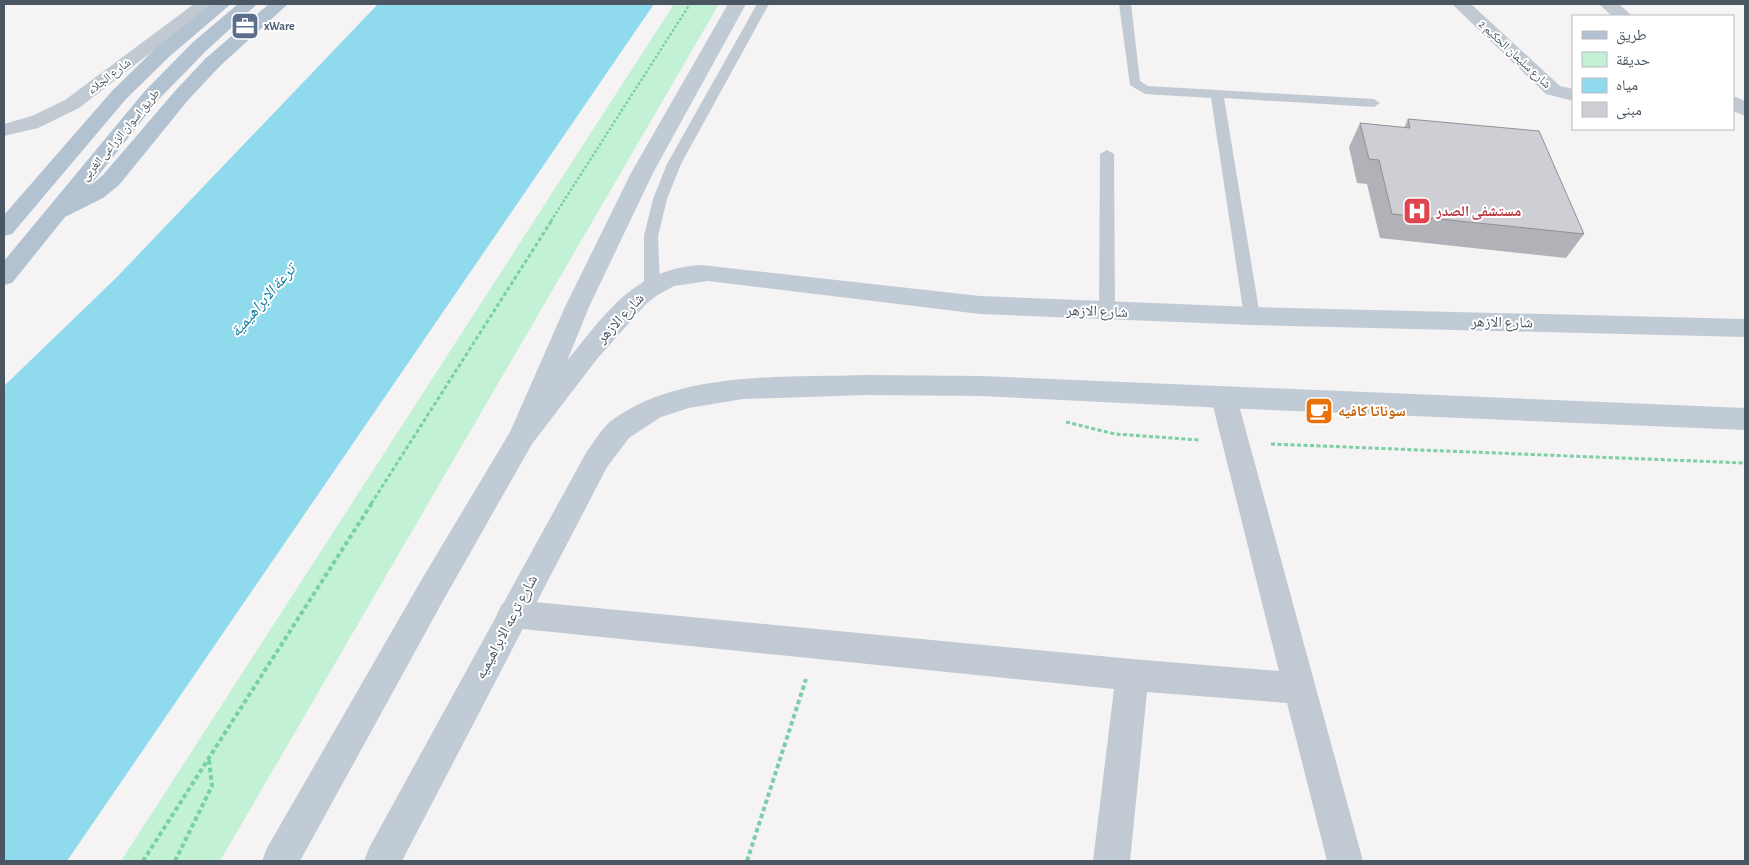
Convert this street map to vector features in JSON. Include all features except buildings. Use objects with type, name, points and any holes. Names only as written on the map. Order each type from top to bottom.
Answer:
[{"type":"main road","name":"طريق اسوان الزراعى الغربى","points":[[4,229],[119,95],[163,52],[222,4]]},
{"type":"main road","name":"طريق اسوان الزراعى الغربى","points":[[4,277],[151,96],[199,47],[248,4]]},
{"type":"main road","points":[[54,214],[89,197],[111,180],[182,94],[214,62],[279,4]]},
{"type":"main road","points":[[280,861],[433,589],[522,436],[577,307],[642,174],[738,4]]},
{"type":"main road","name":"شارع الازهر","points":[[522,436],[595,344],[618,319],[652,286],[669,278],[688,273],[708,273],[980,305],[1252,316],[1745,328]]},
{"type":"main road","name":"شارع ترعه الابراهيميه","points":[[382,861],[597,459],[619,430],[650,410],[688,398],[742,388],[866,385],[981,386],[1224,398]]},
{"type":"main road","points":[[1224,398],[1745,419]]},
{"type":"street","name":"شارع الجلاء","points":[[4,130],[31,124],[53,115],[72,104],[205,4]]},
{"type":"street","name":"شارع سليمان الحكيم 2","points":[[1461,4],[1553,90],[1572,95]]},
{"type":"street","points":[[1608,4],[1622,15]]},
{"type":"street","points":[[1734,103],[1745,110]]},
{"type":"street","points":[[1224,398],[1345,861]]},
{"type":"street","points":[[513,614],[1132,675],[1300,688]]},
{"type":"street","points":[[1111,861],[1132,675]]},
{"type":"lane","points":[[652,286],[651,236],[660,199],[674,164],[763,4]]},
{"type":"lane","points":[[1125,4],[1134,82],[1138,87],[1146,90],[1374,103]]},
{"type":"lane","points":[[1217,94],[1252,316]]},
{"type":"lane","points":[[1107,154],[1107,311]]},
{"type":"path","points":[[143,861],[690,4]]},
{"type":"path","points":[[1063,420],[1079,427],[1116,434],[1236,443],[1745,463]]},
{"type":"path","points":[[747,861],[817,644]]},
{"type":"path","points":[[175,861],[212,786],[209,759]]},
{"type":"green space","points":[[674,4],[719,4],[220,861],[121,861]]},
{"type":"water","name":"ترعة الابراهيمية","points":[[378,4],[654,4],[67,861],[4,861],[4,386],[116,278]]},
{"type":"place","name":"xWare","points":[[245,26]]},
{"type":"place","name":"مستشفى الصدر","points":[[1417,211]]},
{"type":"place","name":"سوناتا كافيه","points":[[1319,411]]}]
